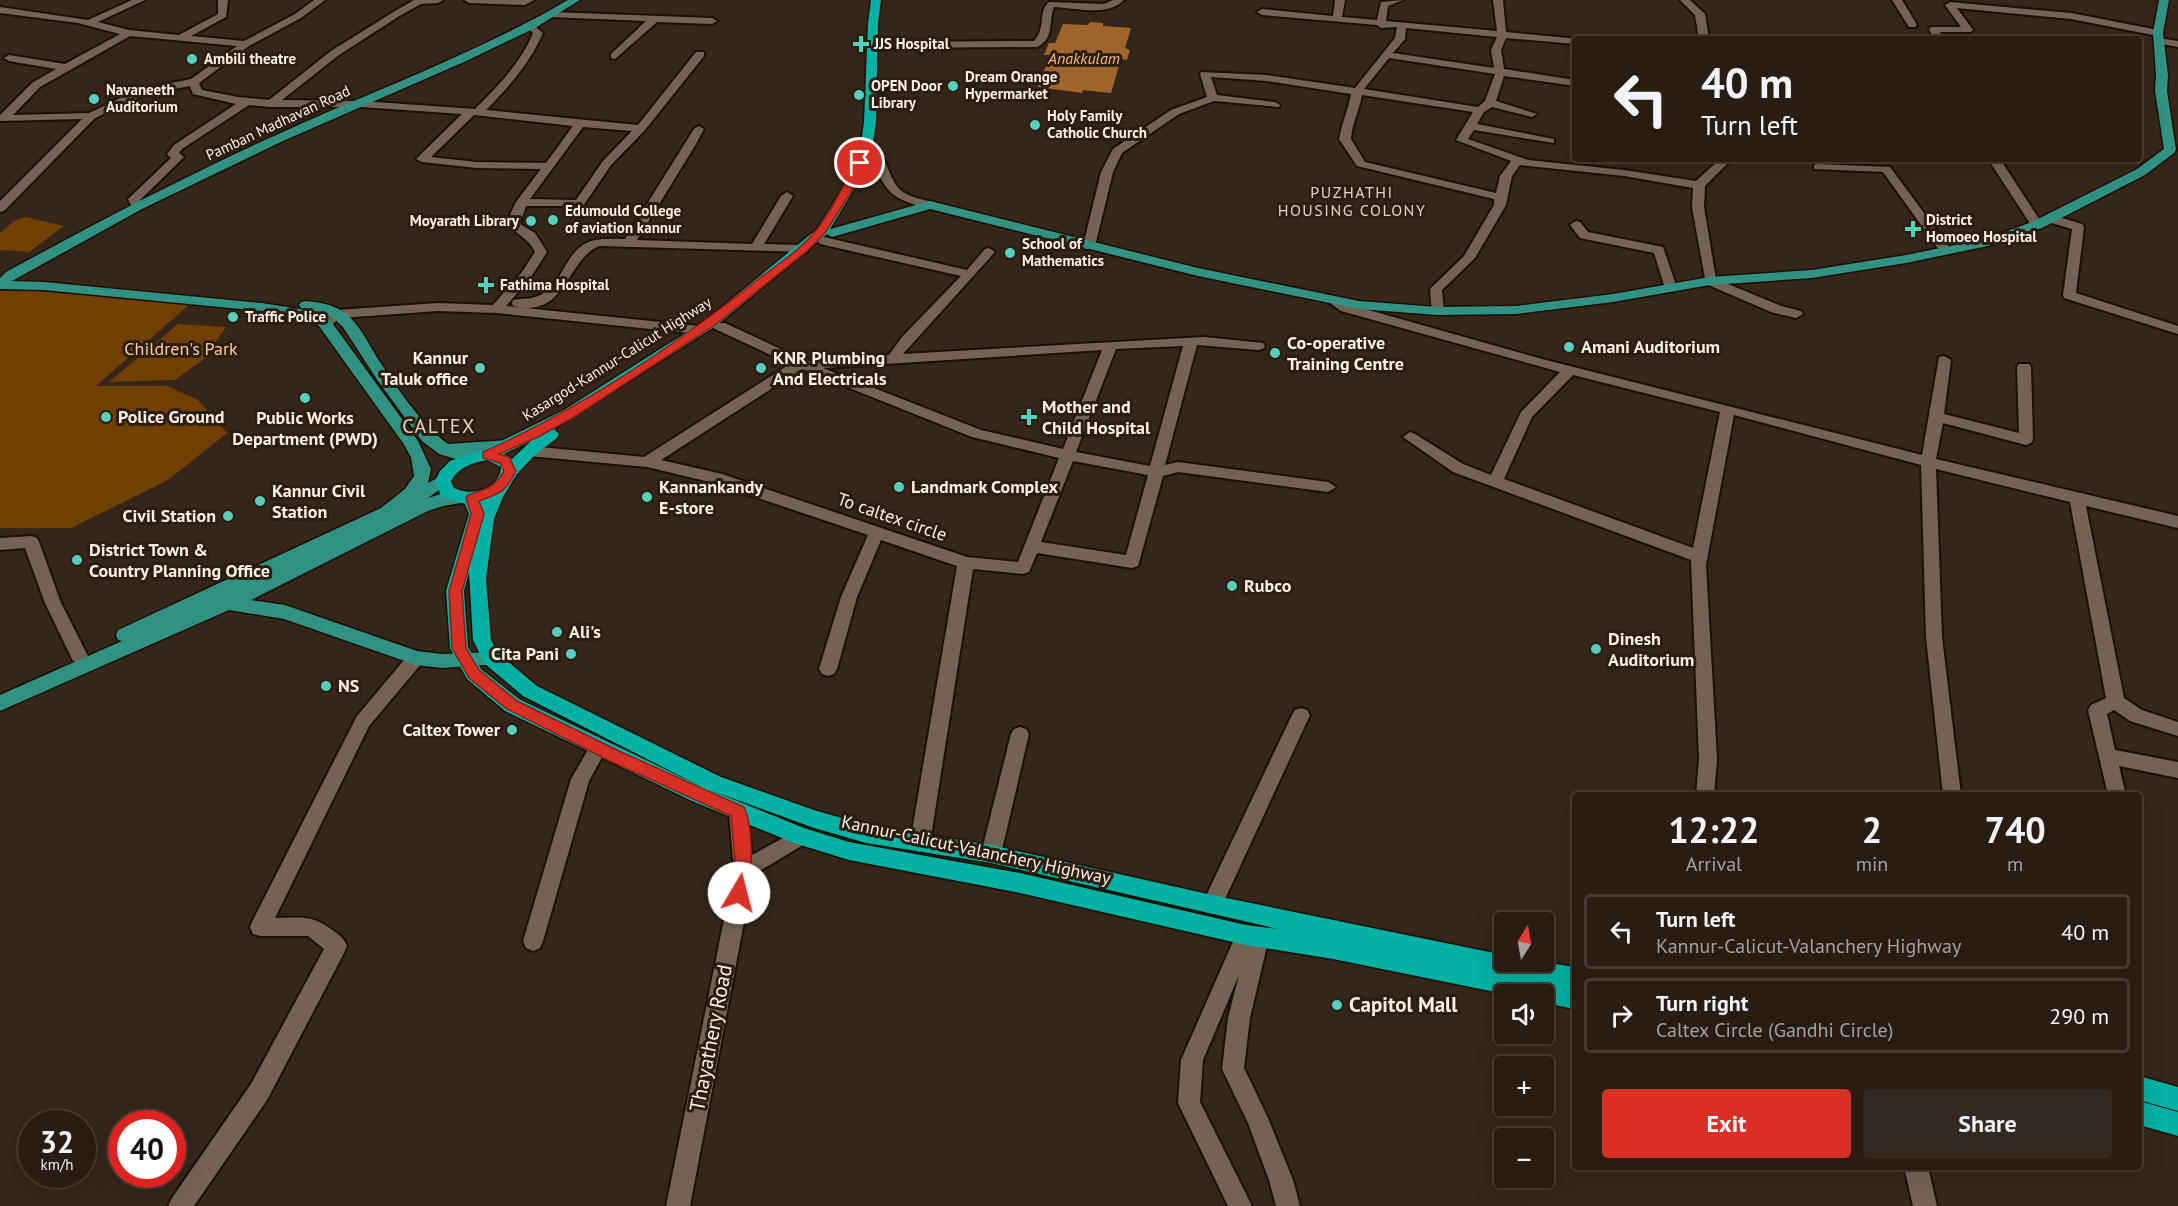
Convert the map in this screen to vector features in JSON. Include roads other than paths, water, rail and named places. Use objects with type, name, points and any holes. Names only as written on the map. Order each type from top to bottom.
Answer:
[{"type":"highway","name":"Kasargod-Kannur-Calicut Highway","points":[[570,418],[699,330],[818,241],[845,194],[866,150],[870,122],[873,24],[876,0]]},
{"type":"highway","name":"Kasargod-Kannur-Calicut Highway","points":[[487,455],[570,418],[720,326],[818,241],[855,195],[875,153],[882,101],[880,45],[883,0]]},
{"type":"highway","points":[[507,478],[505,460],[487,455],[470,458],[455,466],[444,479],[447,492],[466,498],[489,494],[507,478],[529,451],[570,418]]},
{"type":"highway","name":"Kannur-Calicut-Valanchery Highway","points":[[507,478],[495,497],[484,528],[477,579],[482,640],[492,659],[531,691],[588,722],[807,827],[849,851],[1020,883],[1252,936],[1333,948],[1572,997]]},
{"type":"highway","name":"Kannur-Calicut-Valanchery Highway","points":[[466,498],[477,514],[455,591],[459,648],[474,674],[512,705],[598,748],[738,812],[807,827],[991,854],[1212,905],[1456,957],[1572,977]]},
{"type":"highway","points":[[2142,1089],[2178,1099]]},
{"type":"highway","points":[[2142,1114],[2178,1124]]},
{"type":"main road","name":"Pamban Madhavan Road","points":[[3,280],[137,206],[279,138],[460,60],[531,26],[575,0]]},
{"type":"main road","points":[[818,241],[930,205],[1198,272],[1332,300],[1437,310],[1516,310],[1593,301],[1710,281],[1812,274],[1946,251],[1988,242],[2043,222],[2140,172],[2170,150],[2174,142],[2161,91],[2159,37],[2164,0]]},
{"type":"main road","points":[[33,276],[49,254]]},
{"type":"main road","points":[[0,691],[415,499],[444,479],[429,459],[413,445],[335,340],[331,319],[320,307],[186,290],[33,276],[3,280]]},
{"type":"main road","points":[[3,280],[262,307],[348,324],[383,378],[428,437],[445,450],[470,458]]},
{"type":"main road","points":[[428,437],[448,447],[465,450],[509,445]]},
{"type":"main road","points":[[388,510],[412,493],[422,479],[423,469],[413,445]]},
{"type":"main road","points":[[0,703],[228,603],[422,507],[441,500],[466,498]]},
{"type":"main road","points":[[228,603],[285,612],[416,658],[442,661],[492,659]]},
{"type":"street","points":[[90,22],[139,0]]},
{"type":"street","points":[[178,39],[223,15],[223,0]]},
{"type":"street","points":[[302,0],[317,2]]},
{"type":"street","points":[[270,104],[335,53],[398,13],[419,1],[438,0]]},
{"type":"street","points":[[469,0],[525,2],[529,0]]},
{"type":"street","points":[[880,45],[1037,45],[1046,33],[1050,5],[1104,7],[1112,6],[1119,0]]},
{"type":"street","points":[[1337,20],[1340,0]]},
{"type":"street","points":[[1381,25],[1384,4],[1398,0]]},
{"type":"street","points":[[1498,0],[1502,36],[1496,50],[1500,73],[1485,107],[1462,140],[1518,160],[1699,185]]},
{"type":"street","points":[[1685,0],[1700,14],[1704,36]]},
{"type":"street","points":[[1897,0],[1912,25]]},
{"type":"street","points":[[0,208],[91,116],[114,102],[142,90],[194,82],[246,44],[298,16],[317,2]]},
{"type":"street","points":[[1938,36],[1934,29],[1968,30],[1950,4],[1997,4],[2071,16],[2159,37],[2178,44]]},
{"type":"street","points":[[1,10],[90,22],[129,33],[246,44]]},
{"type":"street","points":[[1262,12],[1381,25],[1572,41]]},
{"type":"street","points":[[552,15],[712,21]]},
{"type":"street","points":[[615,56],[654,19]]},
{"type":"street","points":[[531,26],[538,33],[531,49],[500,90],[422,159],[477,165],[549,166]]},
{"type":"street","points":[[1402,26],[1400,39],[1357,92],[1345,139],[1361,164],[1500,199]]},
{"type":"street","points":[[2,118],[36,85],[129,33]]},
{"type":"street","points":[[522,202],[579,204],[607,163],[641,128],[700,54]]},
{"type":"street","points":[[1386,55],[1572,82]]},
{"type":"street","points":[[9,58],[66,67]]},
{"type":"street","points":[[1213,98],[1205,74],[1267,78],[1532,114]]},
{"type":"street","points":[[194,82],[197,92],[246,102],[360,104],[641,128]]},
{"type":"street","points":[[1089,246],[1107,172],[1117,151],[1175,112],[1213,98],[1275,105]]},
{"type":"street","points":[[137,206],[134,199],[173,164],[178,157],[173,154],[178,147],[246,102]]},
{"type":"street","points":[[2,118],[91,116]]},
{"type":"street","points":[[500,305],[527,274],[541,252],[534,239],[521,228],[514,226],[513,221],[522,202],[580,124]]},
{"type":"street","points":[[1470,126],[1550,141]]},
{"type":"street","points":[[628,244],[652,202],[683,160],[699,129]]},
{"type":"street","points":[[875,153],[890,185],[898,196],[930,205]]},
{"type":"street","points":[[1437,310],[1436,289],[1469,258],[1500,205],[1506,176],[1518,160]]},
{"type":"street","points":[[1723,162],[1699,185],[1698,207],[1710,281],[1776,309],[1797,314]]},
{"type":"street","points":[[1996,162],[2043,222],[2078,227],[2069,295],[2178,330]]},
{"type":"street","points":[[1818,167],[1886,169],[1946,251]]},
{"type":"street","points":[[756,246],[787,196]]},
{"type":"street","points":[[1576,225],[1584,235],[1659,250],[1671,288]]},
{"type":"street","points":[[331,319],[438,307],[533,304],[547,299],[560,284],[585,246],[590,244],[756,246],[818,241],[970,274]]},
{"type":"street","points":[[893,359],[907,340],[989,252]]},
{"type":"street","points":[[1332,300],[1346,308],[1570,370],[1928,462],[2178,522]]},
{"type":"street","points":[[500,305],[699,330]]},
{"type":"street","points":[[720,326],[802,364],[977,434],[1157,472],[1178,467],[1328,487]]},
{"type":"street","points":[[1111,345],[1033,547],[1132,562],[1191,342]]},
{"type":"street","points":[[647,462],[802,364],[1111,345],[1191,342],[1258,346]]},
{"type":"street","points":[[1944,360],[1928,462],[1935,637],[1952,792]]},
{"type":"street","points":[[1936,417],[2026,440],[2024,367]]},
{"type":"street","points":[[1495,482],[1526,415],[1570,370]]},
{"type":"street","points":[[1705,792],[1708,759],[1700,557],[1728,409]]},
{"type":"street","points":[[1410,437],[1458,468],[1700,557]]},
{"type":"street","name":"To caltex circle","points":[[529,451],[647,462],[717,477],[966,563],[1023,568],[1033,547]]},
{"type":"street","points":[[2077,498],[2116,702],[2136,716],[2178,729]]},
{"type":"street","points":[[828,669],[849,597],[877,532]]},
{"type":"street","points":[[0,544],[31,542],[53,603],[79,656]]},
{"type":"street","points":[[921,843],[966,563]]},
{"type":"street","points":[[180,1206],[259,1092],[337,946],[312,927],[260,927],[363,722],[416,658]]},
{"type":"street","points":[[2116,702],[2097,710],[2116,792]]},
{"type":"street","points":[[1212,905],[1301,715]]},
{"type":"street","points":[[991,854],[1020,734]]},
{"type":"street","points":[[533,941],[580,779],[598,748]]},
{"type":"street","points":[[2108,756],[2178,770]]},
{"type":"street","name":"Thayathery Road","points":[[678,1206],[744,870],[738,812]]},
{"type":"street","points":[[744,870],[807,827]]},
{"type":"street","points":[[1240,1206],[1188,1103],[1192,1060],[1252,936]]},
{"type":"street","points":[[1252,936],[1233,1069],[1257,1118],[1281,1180],[1288,1206]]},
{"type":"street","points":[[1917,1170],[1925,1206]]},
{"type":"water","name":"Anakkulam","points":[[1090,22],[1103,23],[1103,26],[1131,28],[1125,48],[1130,50],[1127,60],[1121,59],[1111,93],[1083,90],[1082,93],[1038,87],[1050,55],[1044,55],[1049,43],[1055,43],[1063,24],[1088,25]]},
{"type":"place","name":"JJS Hospital","points":[[861,44]]},
{"type":"place","name":"Ambili theatre","points":[[192,59]]},
{"type":"place","name":"Dream Orange Hypermarket","points":[[953,86]]},
{"type":"place","name":"OPEN Door Library","points":[[859,95]]},
{"type":"place","name":"Navaneeth Auditorium","points":[[94,99]]},
{"type":"place","name":"Holy Family Catholic Church","points":[[1035,125]]},
{"type":"place","name":"Edumould College of aviation kannur","points":[[553,220]]},
{"type":"place","name":"Moyarath Library","points":[[531,221]]},
{"type":"place","name":"District Homoeo Hospital","points":[[1913,229]]},
{"type":"place","name":"School of Mathematics","points":[[1010,253]]},
{"type":"place","name":"Fathima Hospital","points":[[486,285]]},
{"type":"place","name":"Traffic Police","points":[[233,317]]},
{"type":"place","name":"Amani Auditorium","points":[[1569,347]]},
{"type":"place","name":"Co-operative Training Centre","points":[[1275,353]]},
{"type":"place","name":"Kannur Taluk office","points":[[480,368]]},
{"type":"place","name":"KNR Plumbing And Electricals","points":[[761,368]]},
{"type":"place","name":"Public Works Department (PWD)","points":[[305,398]]},
{"type":"place","name":"Police Ground","points":[[106,417]]},
{"type":"place","name":"Mother and Child Hospital","points":[[1029,417]]},
{"type":"place","name":"Landmark Complex","points":[[899,487]]},
{"type":"place","name":"Kannankandy E-store","points":[[647,497]]},
{"type":"place","name":"Kannur Civil Station","points":[[260,501]]},
{"type":"place","name":"Civil Station","points":[[228,516]]},
{"type":"place","name":"District Town & Country Planning Office","points":[[77,560]]},
{"type":"place","name":"Rubco","points":[[1232,586]]},
{"type":"place","name":"Ali's","points":[[557,632]]},
{"type":"place","name":"Dinesh Auditorium","points":[[1596,649]]},
{"type":"place","name":"Cita Pani","points":[[571,654]]},
{"type":"place","name":"NS","points":[[326,686]]},
{"type":"place","name":"Caltex Tower","points":[[512,730]]},
{"type":"place","name":"Capitol Mall","points":[[1337,1005]]},
{"type":"district","name":"PUZHATHI HOUSING COLONY","points":[[1352,201]]},
{"type":"district","name":"CALTEX","points":[[439,426]]},
{"type":"park label","name":"Children's Park","points":[[181,349]]}]
